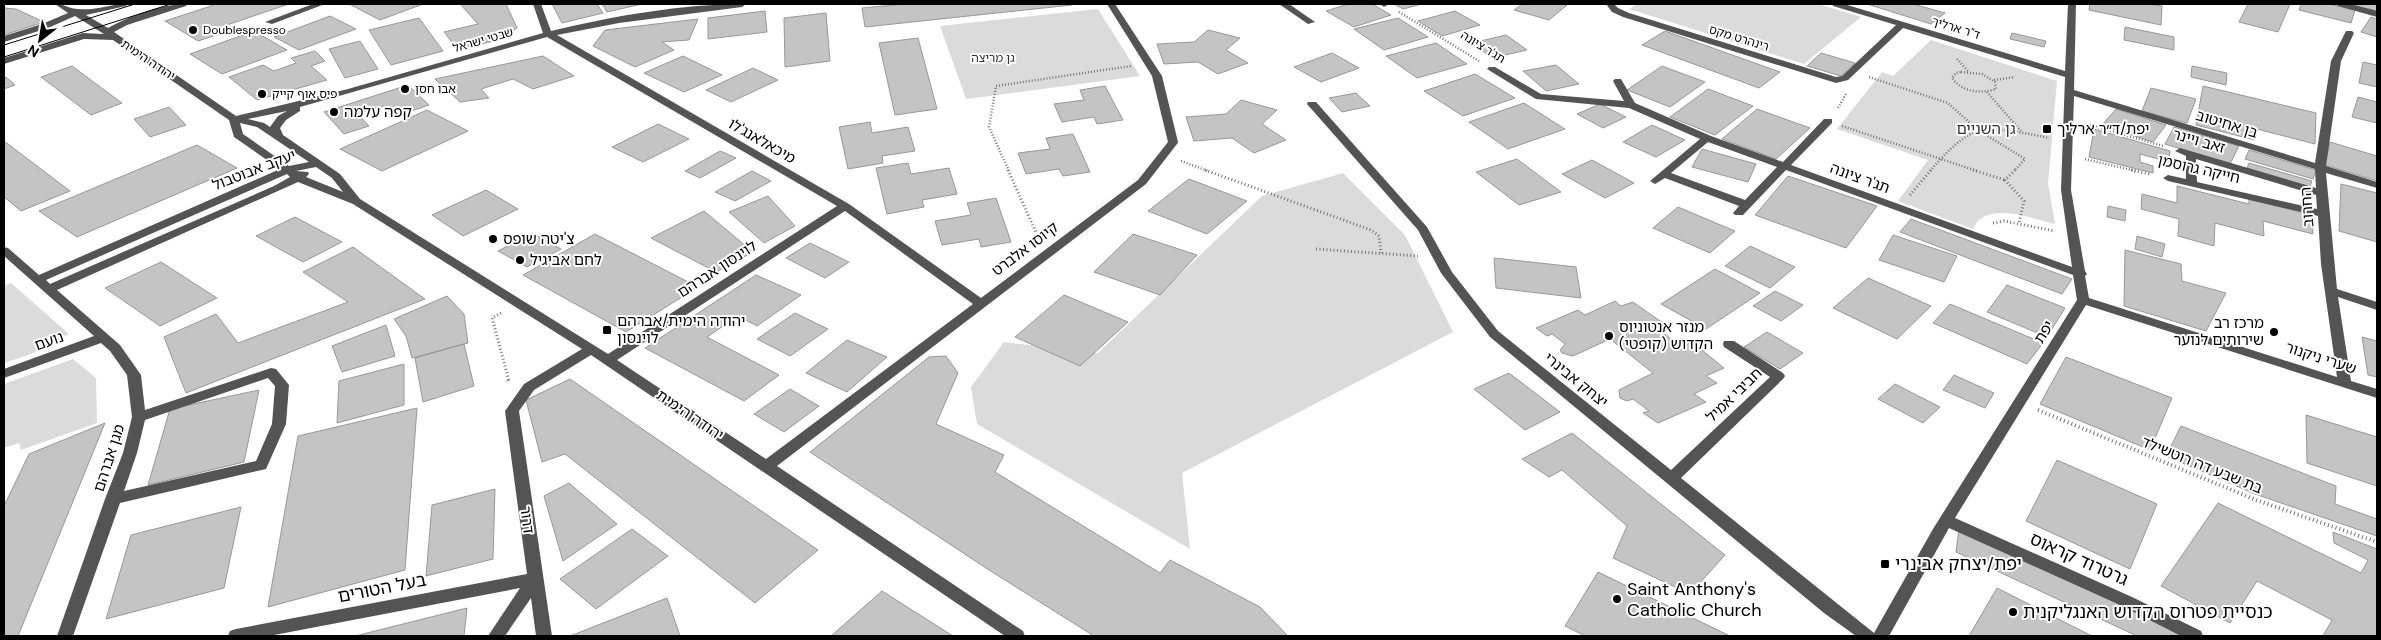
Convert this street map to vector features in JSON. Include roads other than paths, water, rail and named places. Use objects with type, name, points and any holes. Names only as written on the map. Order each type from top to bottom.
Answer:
[{"type":"street","name":"יהודה הימית","points":[[59,4],[77,12],[234,119],[260,125],[278,136],[336,176],[357,202]]},
{"type":"street","points":[[4,39],[52,24],[77,12],[101,10],[123,4]]},
{"type":"street","points":[[4,61],[84,36],[110,35],[124,23],[183,4]]},
{"type":"street","points":[[269,22],[321,4]]},
{"type":"street","points":[[536,4],[548,34]]},
{"type":"street","points":[[627,19],[688,4]]},
{"type":"street","name":"שבטי ישראל","points":[[234,119],[303,104],[548,34],[627,19],[742,4]]},
{"type":"street","name":"קיוסו אלברט","points":[[766,467],[979,303],[1142,182],[1173,142],[1157,76],[1111,4]]},
{"type":"street","points":[[1284,4],[1311,22]]},
{"type":"street","name":"רינהרט מקס","points":[[1610,4],[1615,10],[1626,16],[1836,80],[1849,75],[1902,24]]},
{"type":"street","name":"ד\"ר ארליך","points":[[1839,4],[2068,76]]},
{"type":"street","points":[[2072,4],[2068,76],[2066,190],[2081,274],[2083,300]]},
{"type":"street","points":[[2341,4],[2377,14]]},
{"type":"street","name":"החרוב","points":[[2345,382],[2332,291],[2320,168],[2336,61],[2349,33]]},
{"type":"street","name":"מיכאלאנג'לו","points":[[548,34],[845,206],[979,303]]},
{"type":"street","name":"תג'ר ציונה","points":[[1492,69],[1540,97],[1631,105],[1707,138],[2081,274]]},
{"type":"street","points":[[1618,81],[1631,105]]},
{"type":"street","name":"בן אחיטוב","points":[[2068,91],[2377,186]]},
{"type":"street","points":[[278,136],[275,128],[277,124],[303,104]]},
{"type":"street","name":"יצחק אבינרי","points":[[1312,104],[1423,229],[1447,274],[1494,334],[1830,608],[1868,636]]},
{"type":"street","name":"יהודה הימית","points":[[234,119],[238,135],[298,178],[357,202],[591,349],[1017,636]]},
{"type":"street","points":[[1707,138],[1659,178],[1743,209],[1828,121]]},
{"type":"street","name":"זאב ויינר","points":[[2192,183],[2186,153],[2322,193]]},
{"type":"street","name":"יעקב אבוטבול","points":[[44,284],[287,170],[318,163]]},
{"type":"street","name":"יעקב אבוטבול","points":[[44,284],[298,178],[318,163]]},
{"type":"street","name":"חייקה גרוסמן","points":[[2168,178],[2324,214]]},
{"type":"street","name":"לוינסון אברהם","points":[[608,360],[845,206]]},
{"type":"street","name":"מגן אברהם","points":[[4,250],[103,337],[128,362],[134,375],[138,396],[138,417],[130,453],[65,636]]},
{"type":"street","points":[[2332,291],[2377,306]]},
{"type":"street","name":"שערי ניקנור","points":[[2083,300],[2345,382],[2377,394]]},
{"type":"street","name":"יפת","points":[[1881,636],[1946,520],[2083,300]]},
{"type":"street","name":"נועם","points":[[4,374],[81,347],[103,337]]},
{"type":"street","name":"חביבי אמיל","points":[[1671,479],[1778,376],[1729,344]]},
{"type":"street","name":"דרור","points":[[544,636],[534,579],[512,411],[529,387],[591,349]]},
{"type":"street","points":[[112,500],[260,464],[279,424],[282,384],[271,372],[138,417]]},
{"type":"street","name":"גרטרוד קראוס","points":[[1946,520],[2126,601],[2195,636]]},
{"type":"street","points":[[496,636],[534,579]]},
{"type":"street","name":"בעל הטורים","points":[[236,636],[534,579]]},
{"type":"tram line","points":[[4,45],[135,4]]},
{"type":"tram line","points":[[4,57],[171,4]]},
{"type":"place","name":"Doublespresso","points":[[193,30]]},
{"type":"place","name":"אבו חסן","points":[[405,89]]},
{"type":"place","name":"פיס אוף קייק","points":[[262,94]]},
{"type":"place","name":"קפה עלמה","points":[[334,112]]},
{"type":"place","name":"יפת/ד״ר ארליך","points":[[2047,129]]},
{"type":"place","name":"צ'יטה שופס","points":[[493,239]]},
{"type":"place","name":"לחם אביגיל","points":[[520,260]]},
{"type":"place","name":"יהודה הימית/אברהם לוינסון","points":[[607,330]]},
{"type":"place","name":"מרכז רב שירותים לנוער","points":[[2274,332]]},
{"type":"place","name":"מנזר אנטוניוס הקדוש (קופטי)","points":[[1609,336]]},
{"type":"place","name":"יפת/יצחק אבינרי","points":[[1885,564]]},
{"type":"place","name":"Saint Anthony's Catholic Church","points":[[1617,599]]},
{"type":"place","name":"כנסיית פטרוס הקדוש האנגליקנית","points":[[2013,612]]},
{"type":"park label","name":"גן מריצה","points":[[993,58]]},
{"type":"park label","name":"גן השניים","points":[[1986,129]]}]
